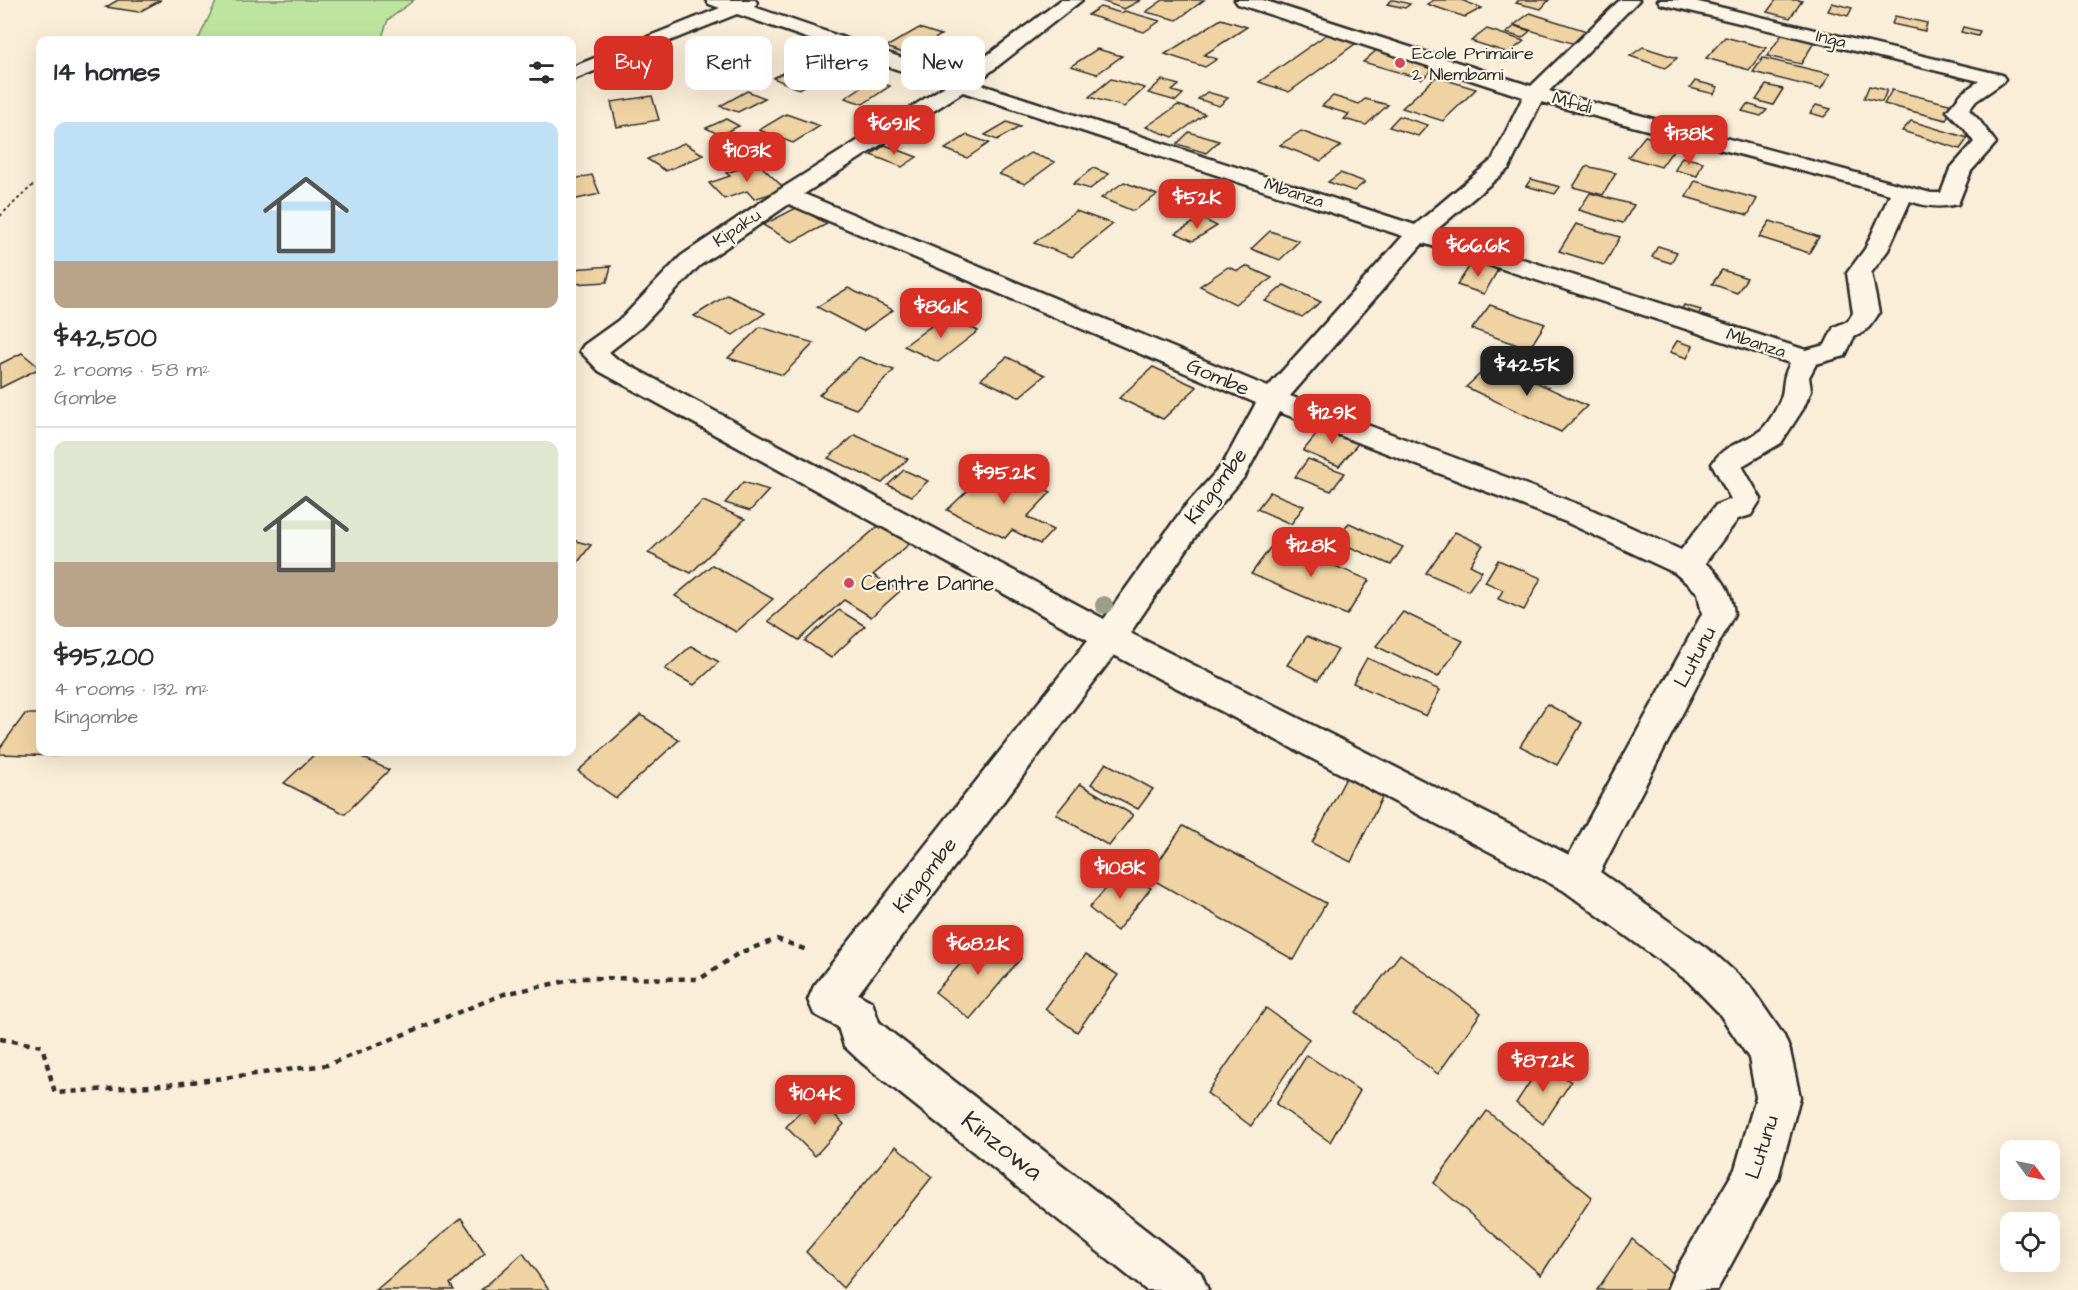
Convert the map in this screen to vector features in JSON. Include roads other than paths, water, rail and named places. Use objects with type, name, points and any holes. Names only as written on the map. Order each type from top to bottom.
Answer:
[{"type":"street","name":"Mbanza","points":[[715,0],[746,4],[901,62]]},
{"type":"street","name":"Kipaku","points":[[985,67],[1073,0]]},
{"type":"street","name":"Mfidi","points":[[1244,0],[1535,94],[1903,192]]},
{"type":"street","name":"Kingombe","points":[[829,1000],[1109,637],[1193,517],[1235,469],[1272,399],[1419,233],[1501,163],[1535,94],[1630,0]]},
{"type":"street","name":"Inga","points":[[1667,0],[1995,79],[1969,97],[1957,111],[1972,124],[1985,143],[1961,169],[1950,199],[1929,200],[1903,192]]},
{"type":"street","points":[[576,72],[746,4]]},
{"type":"street","name":"Kipaku","points":[[953,90],[787,195],[690,261],[632,322],[593,351],[608,365],[1109,637]]},
{"type":"street","name":"Mbanza","points":[[976,90],[1805,359]]},
{"type":"street","points":[[1686,564],[1727,512],[1740,507],[1746,499],[1726,464],[1737,454],[1771,436],[1789,409],[1797,391],[1796,376],[1805,359],[1836,350],[1843,332],[1858,326],[1866,314],[1858,273],[1876,249],[1903,192]]},
{"type":"street","name":"Gombe","points":[[787,195],[1272,399],[1577,515],[1686,564]]},
{"type":"street","name":"Lutunu","points":[[1686,564],[1706,579],[1718,598],[1718,614],[1577,878],[1702,968],[1734,999],[1769,1051],[1778,1097],[1755,1178],[1691,1290]]},
{"type":"street","points":[[1109,637],[1577,878]]},
{"type":"street","name":"Kinzowa","points":[[829,1000],[857,1016],[859,1032],[876,1047],[1184,1290]]},
{"type":"place","name":"Ecole Primaire 2 Nlembami","points":[[1400,63]]},
{"type":"place","name":"Centre Danne","points":[[849,583]]}]
